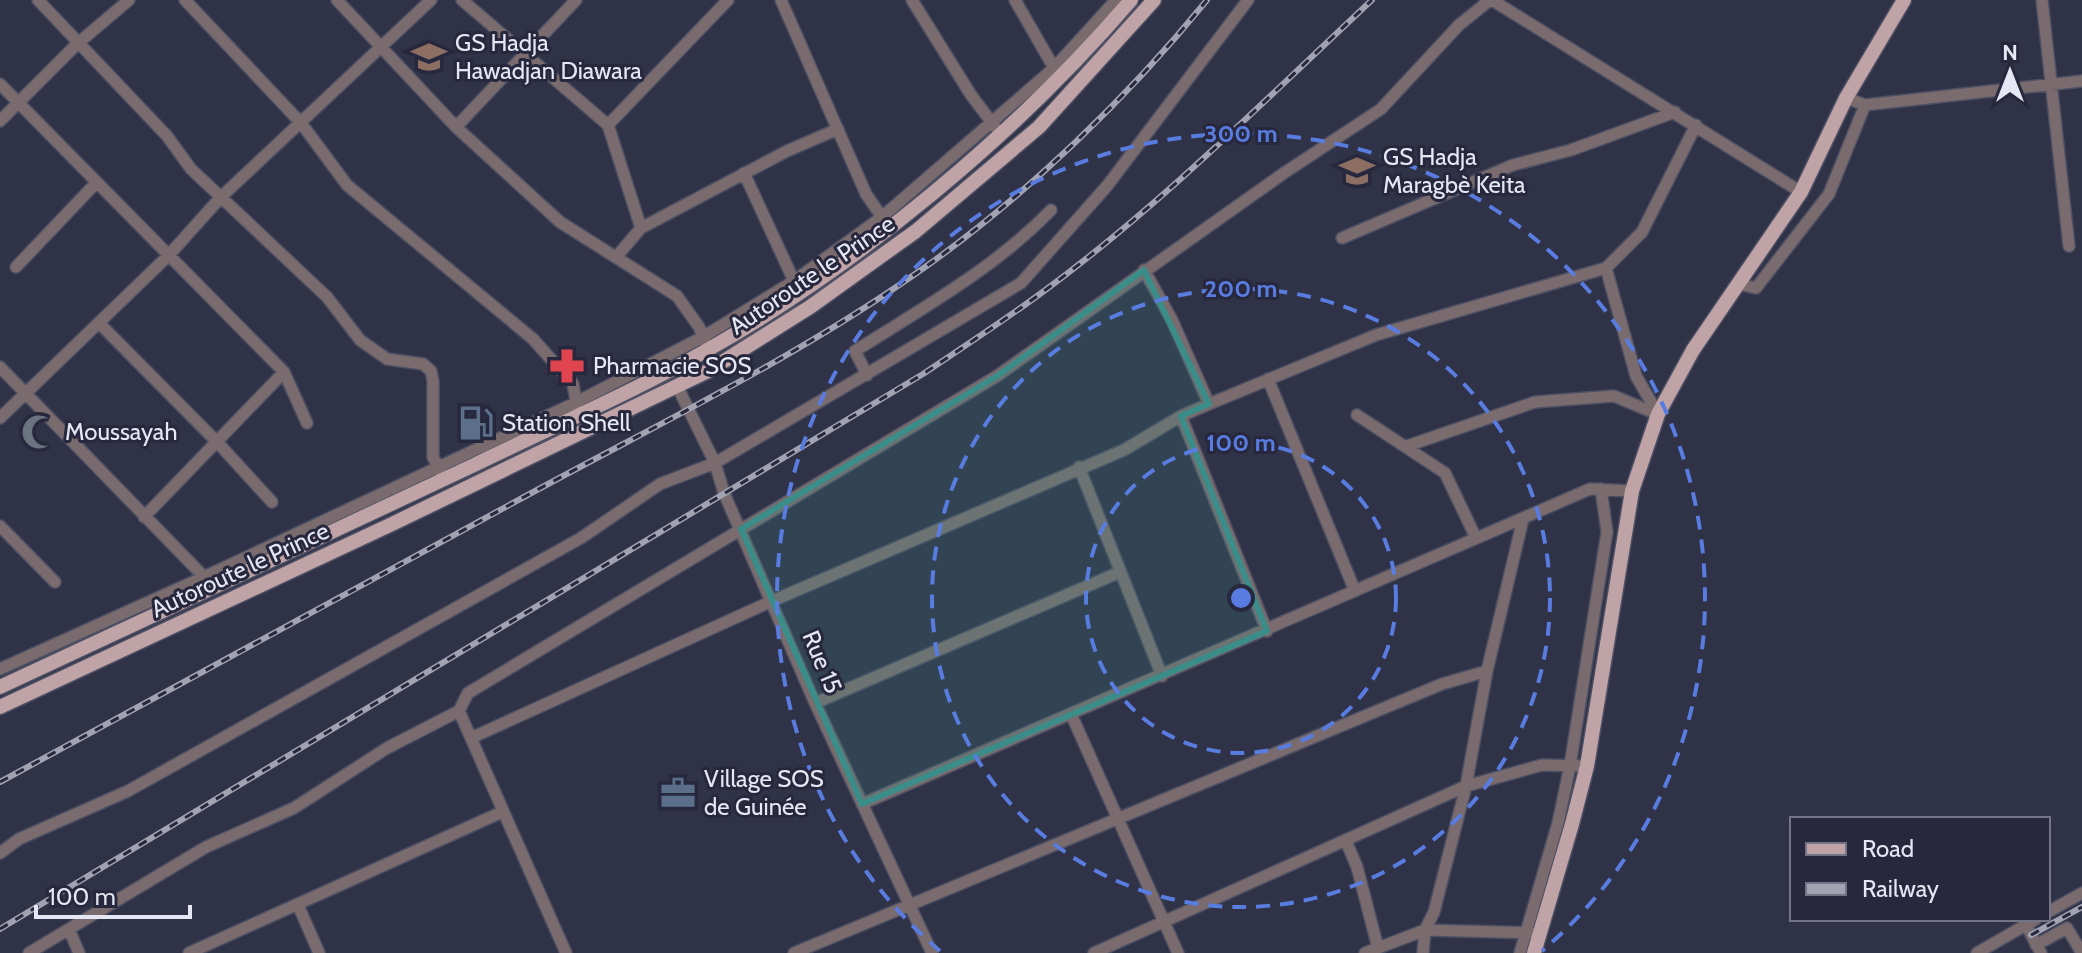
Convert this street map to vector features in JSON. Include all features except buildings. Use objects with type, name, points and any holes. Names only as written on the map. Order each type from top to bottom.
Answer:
[{"type":"main road","name":"Autoroute le Prince","points":[[0,687],[209,582],[578,408],[800,292],[997,129],[1103,32],[1131,0]]},
{"type":"main road","name":"Autoroute le Prince","points":[[0,707],[392,524],[708,371],[797,315],[916,231],[1039,127],[1154,0]]},
{"type":"main road","points":[[1534,953],[1534,933],[1587,766],[1632,491],[1658,414],[1693,350],[1801,192],[1846,98],[1904,0]]},
{"type":"street","points":[[38,0],[167,136],[191,169],[327,297],[360,340],[387,359],[423,364],[431,371],[434,394],[433,457],[441,474]]},
{"type":"street","points":[[0,121],[77,44],[129,0]]},
{"type":"street","points":[[185,0],[301,123],[347,185],[533,339],[573,384],[578,408]]},
{"type":"street","points":[[337,0],[456,127],[560,222],[677,296],[699,327],[706,343],[886,222],[866,194],[781,0]]},
{"type":"street","points":[[0,418],[169,255],[221,197],[431,0]]},
{"type":"street","points":[[462,0],[608,125],[641,228]]},
{"type":"street","points":[[456,127],[576,0]]},
{"type":"street","points":[[608,125],[728,0]]},
{"type":"street","points":[[912,0],[971,95],[997,129],[1116,0]]},
{"type":"street","points":[[1015,0],[1054,68]]},
{"type":"street","points":[[0,853],[19,839],[128,791],[581,538],[660,484],[715,463],[1021,283],[1107,186],[1248,0]]},
{"type":"street","points":[[29,953],[206,847],[294,808],[387,748],[459,711],[468,693],[997,376],[1144,270],[1381,109],[1459,25],[1491,0],[1801,192]]},
{"type":"street","points":[[2042,0],[2069,246]]},
{"type":"street","points":[[1846,98],[1865,105],[2082,81]]},
{"type":"street","points":[[0,84],[284,372],[307,423]]},
{"type":"street","points":[[1738,284],[1756,288],[1829,194],[1865,105]]},
{"type":"street","points":[[1342,238],[1513,165],[1571,150],[1675,112]]},
{"type":"street","points":[[471,738],[772,601],[1124,450],[1181,416],[1268,379],[1376,335],[1606,268],[1642,232],[1696,125]]},
{"type":"street","points":[[617,256],[641,228],[744,173],[838,129]]},
{"type":"street","points":[[744,173],[794,281]]},
{"type":"street","points":[[16,267],[96,183]]},
{"type":"street","points":[[867,375],[855,351],[978,273],[1051,210]]},
{"type":"street","points":[[1606,268],[1636,376],[1658,414]]},
{"type":"street","points":[[1144,270],[1172,320],[1209,404]]},
{"type":"street","points":[[99,323],[272,502]]},
{"type":"street","points":[[0,367],[209,582],[0,669]]},
{"type":"street","points":[[144,517],[284,372]]},
{"type":"street","points":[[1268,379],[1355,591]]},
{"type":"street","name":"Rue 15","points":[[677,386],[715,463],[724,493],[815,703],[932,953]]},
{"type":"street","points":[[1407,446],[1535,402],[1614,396],[1658,414]]},
{"type":"street","points":[[1357,415],[1445,473],[1476,538]]},
{"type":"street","points":[[1181,416],[1267,631]]},
{"type":"street","points":[[1079,467],[1162,676]]},
{"type":"street","points":[[862,804],[1590,489],[1632,491]]},
{"type":"street","points":[[1520,953],[1534,933],[1570,766],[1607,532],[1601,489]]},
{"type":"street","points":[[1423,953],[1425,930],[1434,912],[1466,786],[1487,671],[1523,519]]},
{"type":"street","points":[[0,526],[55,582]]},
{"type":"street","points":[[815,703],[1120,572]]},
{"type":"street","points":[[794,953],[1442,684],[1487,671]]},
{"type":"street","points":[[459,711],[566,953]]},
{"type":"street","points":[[1071,714],[1178,953]]},
{"type":"street","points":[[1094,953],[1466,786],[1542,765],[1587,766]]},
{"type":"street","points":[[189,953],[502,812]]},
{"type":"street","points":[[1346,841],[1357,867],[1378,948]]},
{"type":"street","points":[[2050,911],[2082,893]]},
{"type":"street","points":[[298,905],[319,953]]},
{"type":"street","points":[[1977,953],[2031,922],[2039,949],[2067,928],[2080,950]]},
{"type":"street","points":[[69,929],[79,953]]},
{"type":"street","points":[[1365,953],[1425,930],[1534,933]]},
{"type":"highlighted area","points":[[1144,270],[1209,404],[1181,416],[1267,631],[862,804],[741,529],[997,376]]},
{"type":"railway","points":[[0,782],[730,387],[880,298],[966,237],[1040,175],[1145,72],[1207,0]]},
{"type":"railway","points":[[0,929],[923,374],[984,333],[1044,291],[1130,223],[1372,0]]},
{"type":"railway","points":[[2031,935],[2082,907]]},
{"type":"place","name":"GS Hadja Hawadjan Diawara","points":[[429,57]]},
{"type":"place","name":"GS Hadja Maragbè Keita","points":[[1357,171]]},
{"type":"place","name":"Pharmacie SOS","points":[[567,366]]},
{"type":"place","name":"Station Shell","points":[[476,423]]},
{"type":"place","name":"Moussayah","points":[[39,432]]},
{"type":"place","name":"Village SOS de Guinée","points":[[678,793]]}]
